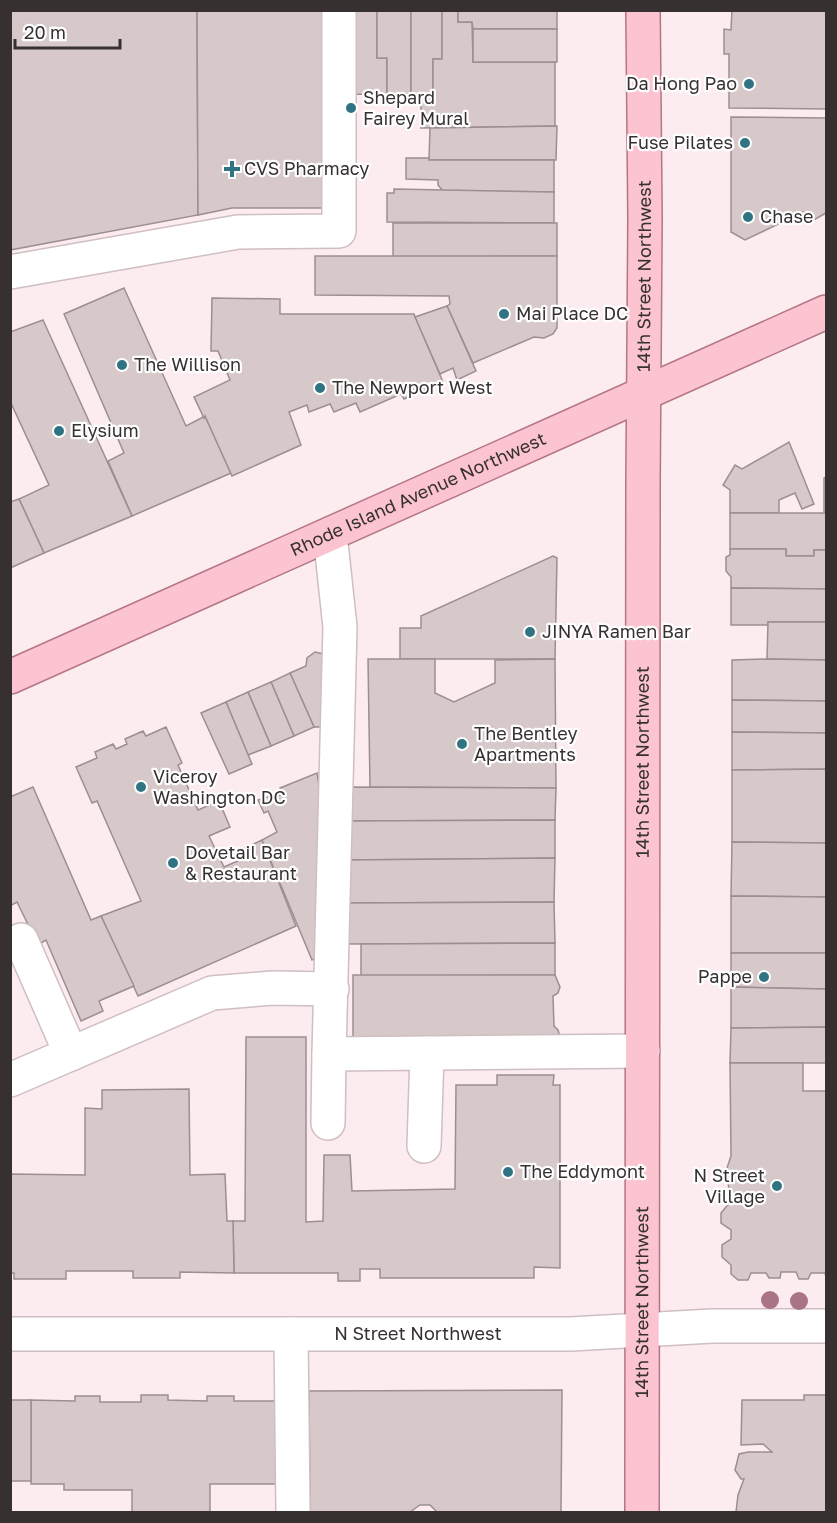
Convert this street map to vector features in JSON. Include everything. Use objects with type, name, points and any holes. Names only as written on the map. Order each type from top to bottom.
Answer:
[{"type":"main road","name":"14th Street Northwest","points":[[642,1512],[644,1051],[642,710],[645,219],[643,10]]},
{"type":"main road","name":"Rhode Island Avenue Northwest","points":[[10,677],[826,312]]},
{"type":"street","points":[[10,272],[238,232],[339,231],[339,10]]},
{"type":"street","points":[[328,1123],[340,627],[330,534]]},
{"type":"street","points":[[21,940],[71,1054]]},
{"type":"street","points":[[13,1071],[71,1054],[212,993],[273,988],[332,989]]},
{"type":"street","points":[[329,1054],[644,1051]]},
{"type":"street","points":[[424,1146],[427,1053]]},
{"type":"street","name":"N Street Northwest","points":[[10,1334],[572,1334],[712,1326],[826,1326]]},
{"type":"street","points":[[291,1334],[293,1512]]},
{"type":"building","points":[[10,10],[197,10],[198,215],[10,250]]},
{"type":"building","points":[[197,10],[329,10],[329,208],[232,208],[198,215]]},
{"type":"building","points":[[347,10],[377,10],[377,58],[387,58],[387,95],[353,94]]},
{"type":"building","points":[[377,10],[411,10],[411,94],[387,95],[387,58],[377,58]]},
{"type":"building","points":[[411,10],[442,10],[442,59],[433,59],[433,94],[411,94]]},
{"type":"building","points":[[442,10],[458,10],[458,22],[472,22],[473,62],[555,62],[555,126],[421,128],[421,94],[433,94],[433,59],[442,59]]},
{"type":"building","points":[[458,10],[557,10],[557,29],[473,29],[472,22],[458,22]]},
{"type":"building","points":[[732,10],[826,10],[826,109],[729,108],[729,54],[724,54],[724,29],[731,30]]},
{"type":"building","points":[[473,29],[557,29],[557,62],[473,62]]},
{"type":"building","points":[[731,117],[826,118],[826,213],[812,221],[808,213],[803,215],[803,212],[745,240],[731,232]]},
{"type":"building","points":[[557,126],[556,160],[429,160],[430,128]]},
{"type":"building","points":[[406,158],[554,160],[554,192],[443,191],[438,185],[438,180],[406,179]]},
{"type":"building","points":[[394,189],[554,192],[554,223],[387,222],[387,193],[394,193]]},
{"type":"building","points":[[393,223],[557,223],[557,256],[393,257]]},
{"type":"building","name":"Mai Place DC","points":[[315,256],[557,256],[557,328],[553,334],[544,338],[534,337],[473,363],[447,306],[450,304],[449,296],[315,295]]},
{"type":"building","name":"The Willison","points":[[124,288],[186,426],[205,416],[231,473],[132,516],[108,461],[124,453],[64,314]]},
{"type":"building","name":"The Newport West","points":[[212,298],[280,299],[280,314],[414,314],[443,382],[404,399],[401,394],[360,412],[356,403],[334,412],[330,404],[309,412],[307,405],[289,412],[301,445],[232,476],[194,397],[230,380],[218,351],[211,351]]},
{"type":"building","points":[[447,306],[476,371],[457,380],[453,368],[440,374],[415,317]]},
{"type":"building","name":"Elysium","points":[[43,320],[132,516],[44,553],[19,499],[49,485],[10,401],[10,332]]},
{"type":"building","points":[[789,442],[814,504],[802,509],[795,493],[779,500],[779,513],[730,513],[730,490],[723,485],[735,465],[742,469]]},
{"type":"building","points":[[826,477],[826,513],[824,513],[824,478]]},
{"type":"building","points":[[19,499],[44,553],[10,568],[10,502]]},
{"type":"building","points":[[730,513],[826,513],[826,550],[814,550],[814,556],[786,556],[786,549],[730,549]]},
{"type":"building","points":[[730,549],[786,549],[786,556],[814,556],[814,550],[826,550],[826,589],[731,588],[731,577],[726,571],[726,557],[730,555]]},
{"type":"building","points":[[553,556],[557,558],[555,659],[400,659],[400,628],[421,628],[421,616]]},
{"type":"building","points":[[731,588],[826,589],[826,622],[768,622],[768,625],[731,625]]},
{"type":"building","points":[[768,622],[826,622],[826,660],[767,659]]},
{"type":"building","points":[[315,652],[324,654],[330,727],[314,727],[290,673],[306,666],[307,658]]},
{"type":"building","name":"The Bentley Apartments","points":[[368,659],[435,659],[435,693],[454,702],[495,683],[495,660],[555,659],[556,788],[370,787]]},
{"type":"building","points":[[732,660],[826,660],[826,701],[732,700]]},
{"type":"building","points":[[290,673],[314,727],[294,736],[271,682]]},
{"type":"building","points":[[271,682],[294,736],[271,746],[248,692]]},
{"type":"building","points":[[248,692],[271,746],[248,755],[226,702]]},
{"type":"building","points":[[732,700],[826,701],[826,733],[732,732]]},
{"type":"building","points":[[226,702],[252,764],[229,774],[201,713]]},
{"type":"building","name":"Dovetail Bar & Restaurant","points":[[166,727],[182,763],[178,765],[198,810],[219,801],[230,827],[209,836],[224,867],[242,859],[239,851],[262,840],[296,926],[138,996],[101,916],[141,901],[97,801],[92,803],[76,767],[97,758],[95,752],[113,744],[116,749],[127,744],[125,739],[143,731],[146,736]]},
{"type":"building","points":[[732,732],[826,733],[826,769],[732,770]]},
{"type":"building","points":[[826,769],[826,843],[732,842],[732,770]]},
{"type":"building","points":[[317,773],[321,798],[328,952],[312,960],[262,840],[277,832],[268,811],[264,813],[258,800],[271,796],[273,799],[282,794],[280,788]]},
{"type":"building","points":[[33,787],[91,920],[101,916],[134,986],[99,1001],[103,1011],[81,1021],[46,940],[38,945],[17,902],[10,906],[10,797]]},
{"type":"building","points":[[345,787],[556,788],[555,820],[345,821]]},
{"type":"building","points":[[555,820],[555,858],[345,860],[345,821]]},
{"type":"building","points":[[732,842],[826,843],[826,897],[731,896]]},
{"type":"building","points":[[555,858],[554,902],[345,903],[345,860]]},
{"type":"building","points":[[731,896],[826,897],[826,953],[731,953]]},
{"type":"building","points":[[554,902],[555,943],[345,944],[345,903]]},
{"type":"building","points":[[555,943],[555,975],[361,976],[361,944]]},
{"type":"building","points":[[731,953],[826,953],[826,989],[731,987]]},
{"type":"building","points":[[353,975],[555,975],[560,987],[558,993],[553,996],[554,1026],[560,1037],[353,1047]]},
{"type":"building","points":[[731,987],[826,989],[826,1027],[731,1028]]},
{"type":"building","points":[[826,1027],[826,1063],[730,1063],[731,1028]]},
{"type":"building","name":"The Eddymont","points":[[246,1037],[306,1037],[306,1222],[323,1221],[324,1155],[350,1155],[352,1191],[455,1189],[456,1085],[497,1085],[497,1075],[554,1075],[553,1085],[560,1085],[560,1268],[534,1267],[534,1278],[380,1278],[380,1269],[360,1269],[360,1281],[338,1281],[338,1273],[234,1273],[233,1221],[245,1221]]},
{"type":"building","name":"N Street Village","points":[[730,1063],[803,1063],[803,1091],[826,1091],[826,1277],[825,1273],[811,1273],[808,1279],[799,1279],[796,1272],[781,1272],[780,1278],[769,1278],[766,1273],[751,1273],[748,1280],[738,1280],[731,1274],[731,1265],[722,1257],[722,1245],[731,1239],[731,1230],[721,1223],[721,1213],[731,1201],[726,1171],[731,1156]]},
{"type":"building","points":[[189,1089],[190,1175],[225,1174],[227,1221],[233,1221],[234,1273],[180,1272],[180,1278],[133,1278],[133,1271],[66,1271],[66,1279],[14,1279],[14,1273],[10,1273],[10,1174],[85,1175],[85,1108],[102,1109],[102,1090]]},
{"type":"building","points":[[562,1390],[561,1512],[437,1512],[430,1505],[420,1505],[410,1512],[310,1512],[309,1391]]},
{"type":"building","points":[[141,1395],[168,1395],[168,1400],[207,1401],[207,1396],[234,1396],[234,1401],[278,1401],[278,1484],[210,1484],[210,1512],[132,1512],[132,1490],[64,1490],[64,1484],[31,1484],[31,1400],[75,1401],[75,1396],[100,1396],[100,1402],[141,1402]]},
{"type":"building","points":[[804,1395],[826,1395],[826,1512],[736,1512],[738,1495],[744,1479],[741,1479],[735,1470],[739,1454],[772,1452],[763,1444],[741,1445],[742,1400],[804,1400]]},
{"type":"building","points":[[10,1400],[31,1400],[31,1481],[10,1481]]},
{"type":"place","name":"Da Hong Pao","points":[[749,84]]},
{"type":"place","name":"Shepard Fairey Mural","points":[[351,108]]},
{"type":"place","name":"Fuse Pilates","points":[[745,143]]},
{"type":"place","name":"CVS Pharmacy","points":[[232,169]]},
{"type":"place","name":"Chase","points":[[748,217]]},
{"type":"place","name":"Mai Place DC","points":[[504,314]]},
{"type":"place","name":"The Willison","points":[[122,365]]},
{"type":"place","name":"The Newport West","points":[[320,388]]},
{"type":"place","name":"Elysium","points":[[59,431]]},
{"type":"place","name":"JINYA Ramen Bar","points":[[530,632]]},
{"type":"place","name":"The Bentley Apartments","points":[[462,744]]},
{"type":"place","name":"Viceroy Washington DC","points":[[141,787]]},
{"type":"place","name":"Dovetail Bar & Restaurant","points":[[173,863]]},
{"type":"place","name":"Pappe","points":[[764,977]]},
{"type":"place","name":"The Eddymont","points":[[508,1172]]},
{"type":"place","name":"N Street Village","points":[[777,1186]]}]
